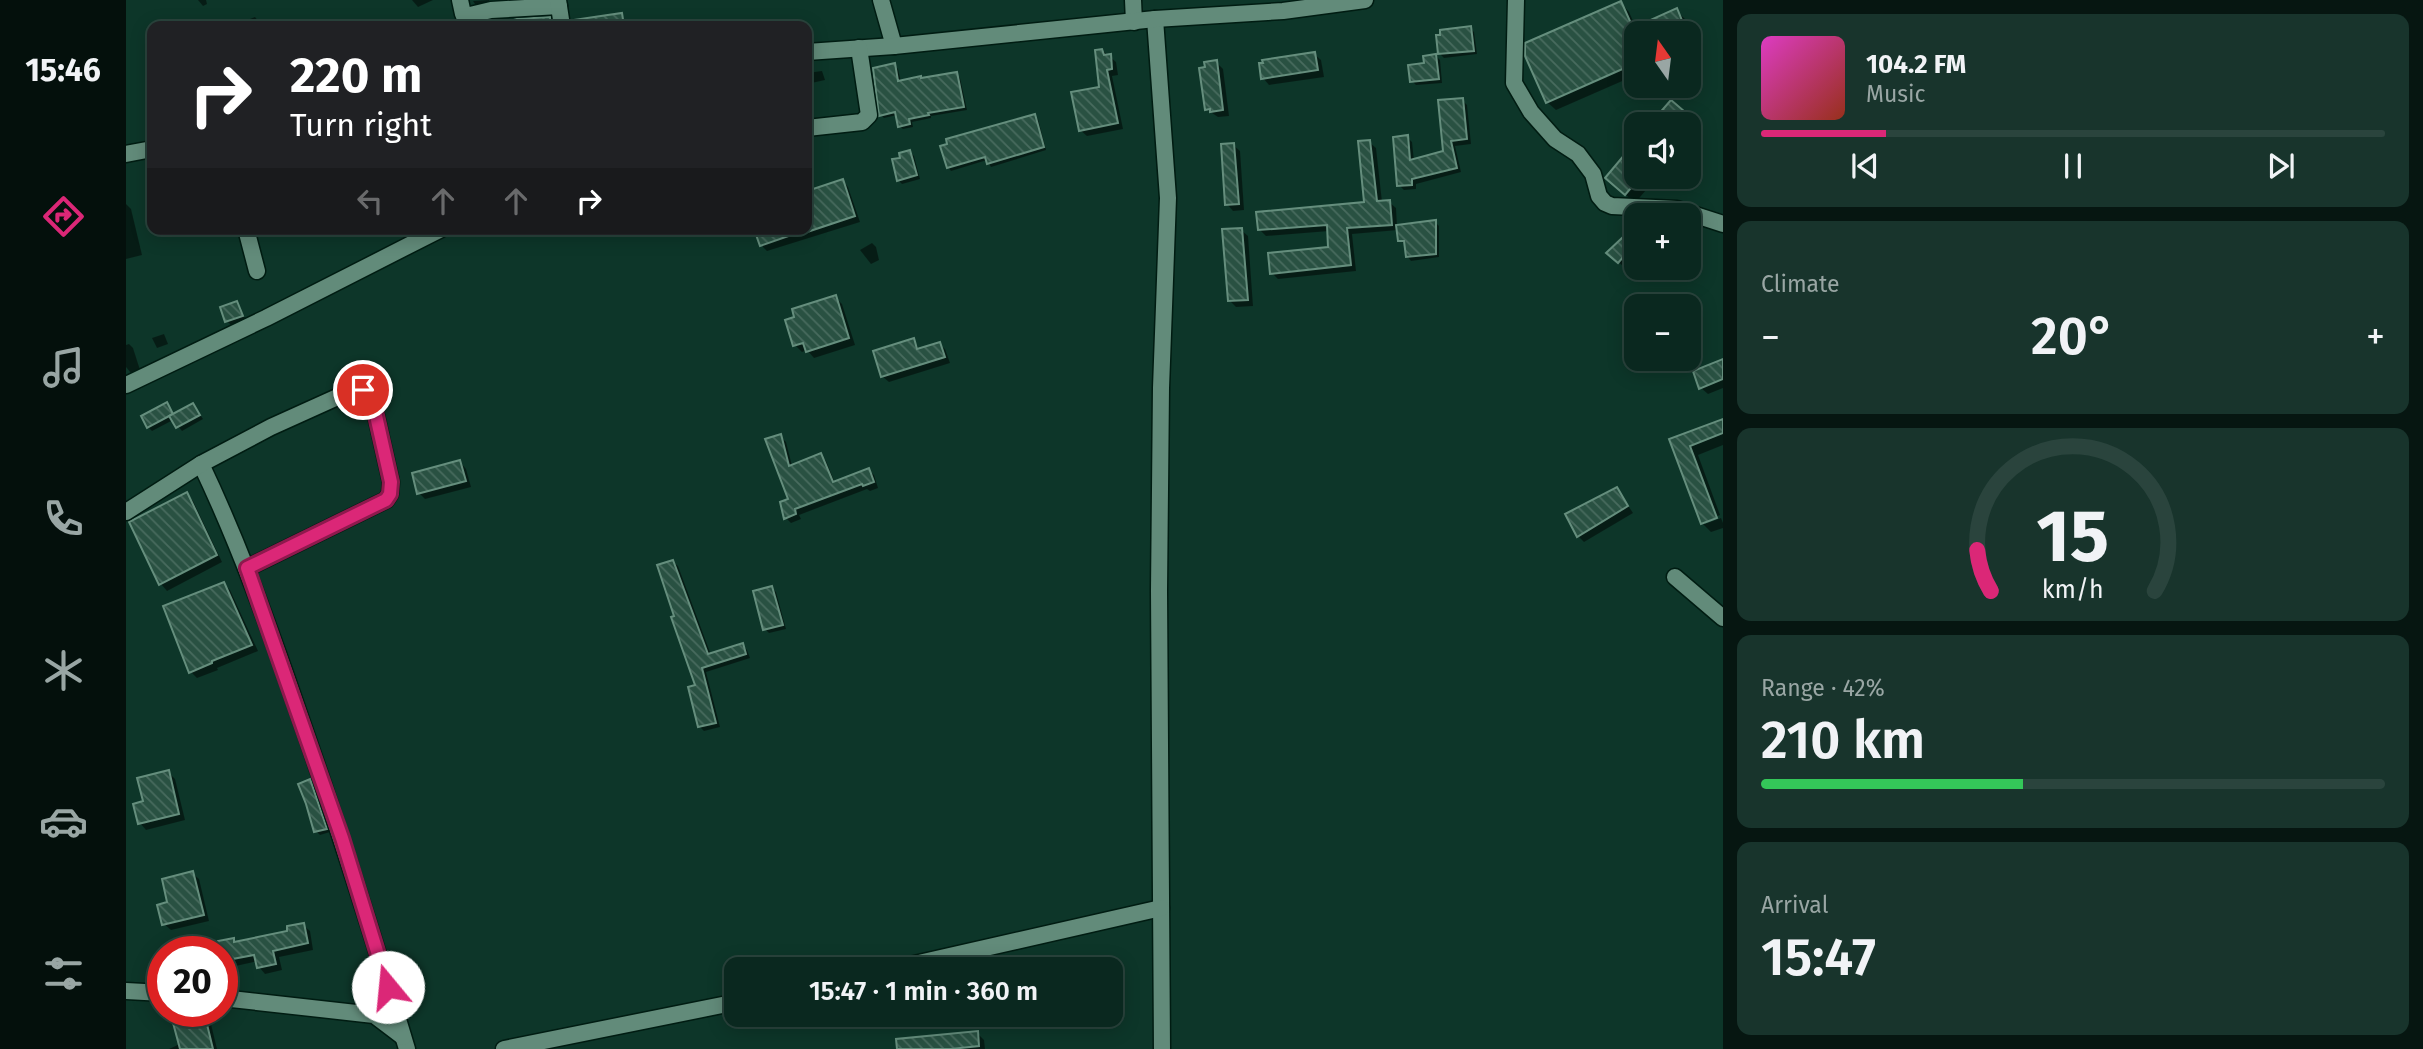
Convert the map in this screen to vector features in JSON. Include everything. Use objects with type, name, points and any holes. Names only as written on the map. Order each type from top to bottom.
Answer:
[{"type":"street","points":[[460,0],[463,15],[466,16],[491,10],[558,3],[561,21]]},
{"type":"street","points":[[881,0],[894,46]]},
{"type":"street","points":[[1133,0],[1134,22]]},
{"type":"street","points":[[812,52],[894,46],[1155,19],[1283,11],[1365,0]]},
{"type":"street","points":[[1516,0],[1514,83],[1531,112],[1555,139],[1578,154],[1593,174],[1599,196],[1605,203],[1612,206],[1677,209],[1723,224]]},
{"type":"street","points":[[1155,19],[1168,198],[1161,388],[1159,578],[1162,1049]]},
{"type":"street","points":[[812,127],[862,122],[869,115],[859,48]]},
{"type":"street","points":[[126,154],[147,150]]},
{"type":"street","points":[[248,235],[257,271]]},
{"type":"street","points":[[126,385],[429,235]]},
{"type":"street","points":[[126,512],[201,464],[271,427],[353,390],[369,392],[391,482],[390,494],[386,500],[247,568]]},
{"type":"street","points":[[201,464],[247,568],[342,838],[405,1043]]},
{"type":"street","points":[[1675,577],[1723,618]]},
{"type":"street","points":[[945,957],[1161,908]]},
{"type":"street","points":[[126,991],[147,992]]},
{"type":"street","points":[[238,1000],[374,1015],[405,1043]]},
{"type":"street","points":[[504,1049],[724,1005]]},
{"type":"building","points":[[1621,1],[1630,21],[1624,21],[1624,68],[1546,103],[1525,56],[1525,43]]},
{"type":"building","points":[[1677,8],[1682,21],[1648,21]]},
{"type":"building","points":[[622,13],[623,21],[573,21]]},
{"type":"building","points":[[550,17],[550,21],[510,21]]},
{"type":"building","points":[[1471,26],[1474,51],[1438,54],[1436,35],[1440,35],[1440,30]]},
{"type":"building","points":[[1102,49],[1104,55],[1111,54],[1112,69],[1107,70],[1118,123],[1079,131],[1071,92],[1099,87],[1095,50]]},
{"type":"building","points":[[1315,52],[1318,70],[1261,79],[1259,63],[1263,63],[1262,60]]},
{"type":"building","points":[[1436,54],[1439,79],[1410,82],[1408,65],[1424,63],[1423,56]]},
{"type":"building","points":[[1217,60],[1223,110],[1210,112],[1210,109],[1205,110],[1199,68],[1205,67],[1204,62]]},
{"type":"building","points":[[895,63],[898,81],[957,72],[964,107],[928,113],[929,115],[909,119],[910,124],[898,127],[895,112],[879,116],[873,68]]},
{"type":"building","points":[[1463,98],[1467,139],[1451,141],[1457,168],[1412,179],[1412,185],[1397,186],[1393,137],[1408,135],[1410,160],[1443,151],[1438,100]]},
{"type":"building","points":[[1671,100],[1685,112],[1660,112]]},
{"type":"building","points":[[1035,114],[1044,147],[987,164],[985,157],[947,168],[940,146],[947,144],[946,139]]},
{"type":"building","points":[[1370,140],[1377,201],[1390,200],[1392,225],[1347,228],[1351,265],[1270,274],[1268,253],[1328,247],[1327,225],[1258,230],[1256,212],[1364,202],[1358,141]]},
{"type":"building","points":[[1234,143],[1239,204],[1225,205],[1221,144]]},
{"type":"building","points":[[910,150],[917,175],[897,181],[892,159],[900,158],[899,153]]},
{"type":"building","points":[[1624,155],[1624,189],[1630,189],[1625,195],[1605,178]]},
{"type":"building","points":[[843,179],[855,216],[812,230],[812,189]]},
{"type":"building","points":[[1436,220],[1436,254],[1406,257],[1404,241],[1398,241],[1396,225]]},
{"type":"building","points":[[1242,228],[1248,300],[1228,301],[1222,229]]},
{"type":"building","points":[[756,235],[792,235],[760,246]]},
{"type":"building","points":[[1622,238],[1624,240],[1624,256],[1618,263],[1606,253]]},
{"type":"building","points":[[836,295],[849,338],[806,352],[803,343],[793,346],[785,320],[794,317],[792,309]]},
{"type":"building","points":[[237,301],[243,316],[225,322],[220,307]]},
{"type":"building","points":[[914,338],[917,349],[940,342],[945,357],[881,377],[873,351]]},
{"type":"building","points":[[1723,359],[1723,379],[1699,389],[1693,371],[1701,371],[1701,368]]},
{"type":"building","points":[[167,402],[173,414],[147,428],[141,416]]},
{"type":"building","points":[[193,403],[200,415],[176,428],[169,416]]},
{"type":"building","points":[[1723,419],[1723,433],[1690,446],[1717,518],[1701,524],[1669,439]]},
{"type":"building","points":[[781,434],[789,466],[821,453],[833,482],[869,468],[874,482],[795,509],[796,514],[784,519],[780,502],[788,499],[765,439]]},
{"type":"building","points":[[460,460],[466,481],[417,494],[412,473]]},
{"type":"building","points":[[1617,487],[1628,506],[1577,537],[1565,514]]},
{"type":"building","points":[[187,492],[217,555],[159,585],[129,522]]},
{"type":"building","points":[[673,560],[708,654],[743,643],[746,654],[702,668],[716,723],[698,727],[688,687],[695,685],[671,617],[674,616],[657,565]]},
{"type":"building","points":[[224,582],[252,645],[189,673],[163,606]]},
{"type":"building","points":[[772,586],[783,625],[763,630],[753,591]]},
{"type":"building","points":[[169,770],[179,814],[138,824],[133,804],[143,801],[137,778]]},
{"type":"building","points":[[310,779],[327,829],[314,832],[298,784]]},
{"type":"building","points":[[193,871],[204,915],[162,925],[157,905],[167,902],[162,879]]},
{"type":"building","points":[[304,923],[308,943],[273,951],[276,964],[257,968],[254,955],[238,958],[238,941],[287,931],[287,926]]},
{"type":"building","points":[[174,1027],[208,1027],[213,1049],[180,1049]]},
{"type":"building","points":[[978,1031],[979,1046],[897,1049],[896,1039]]},
{"type":"route","points":[[363,390],[369,392],[372,398],[391,482],[390,494],[386,500],[247,568],[342,838],[388,987]]}]
